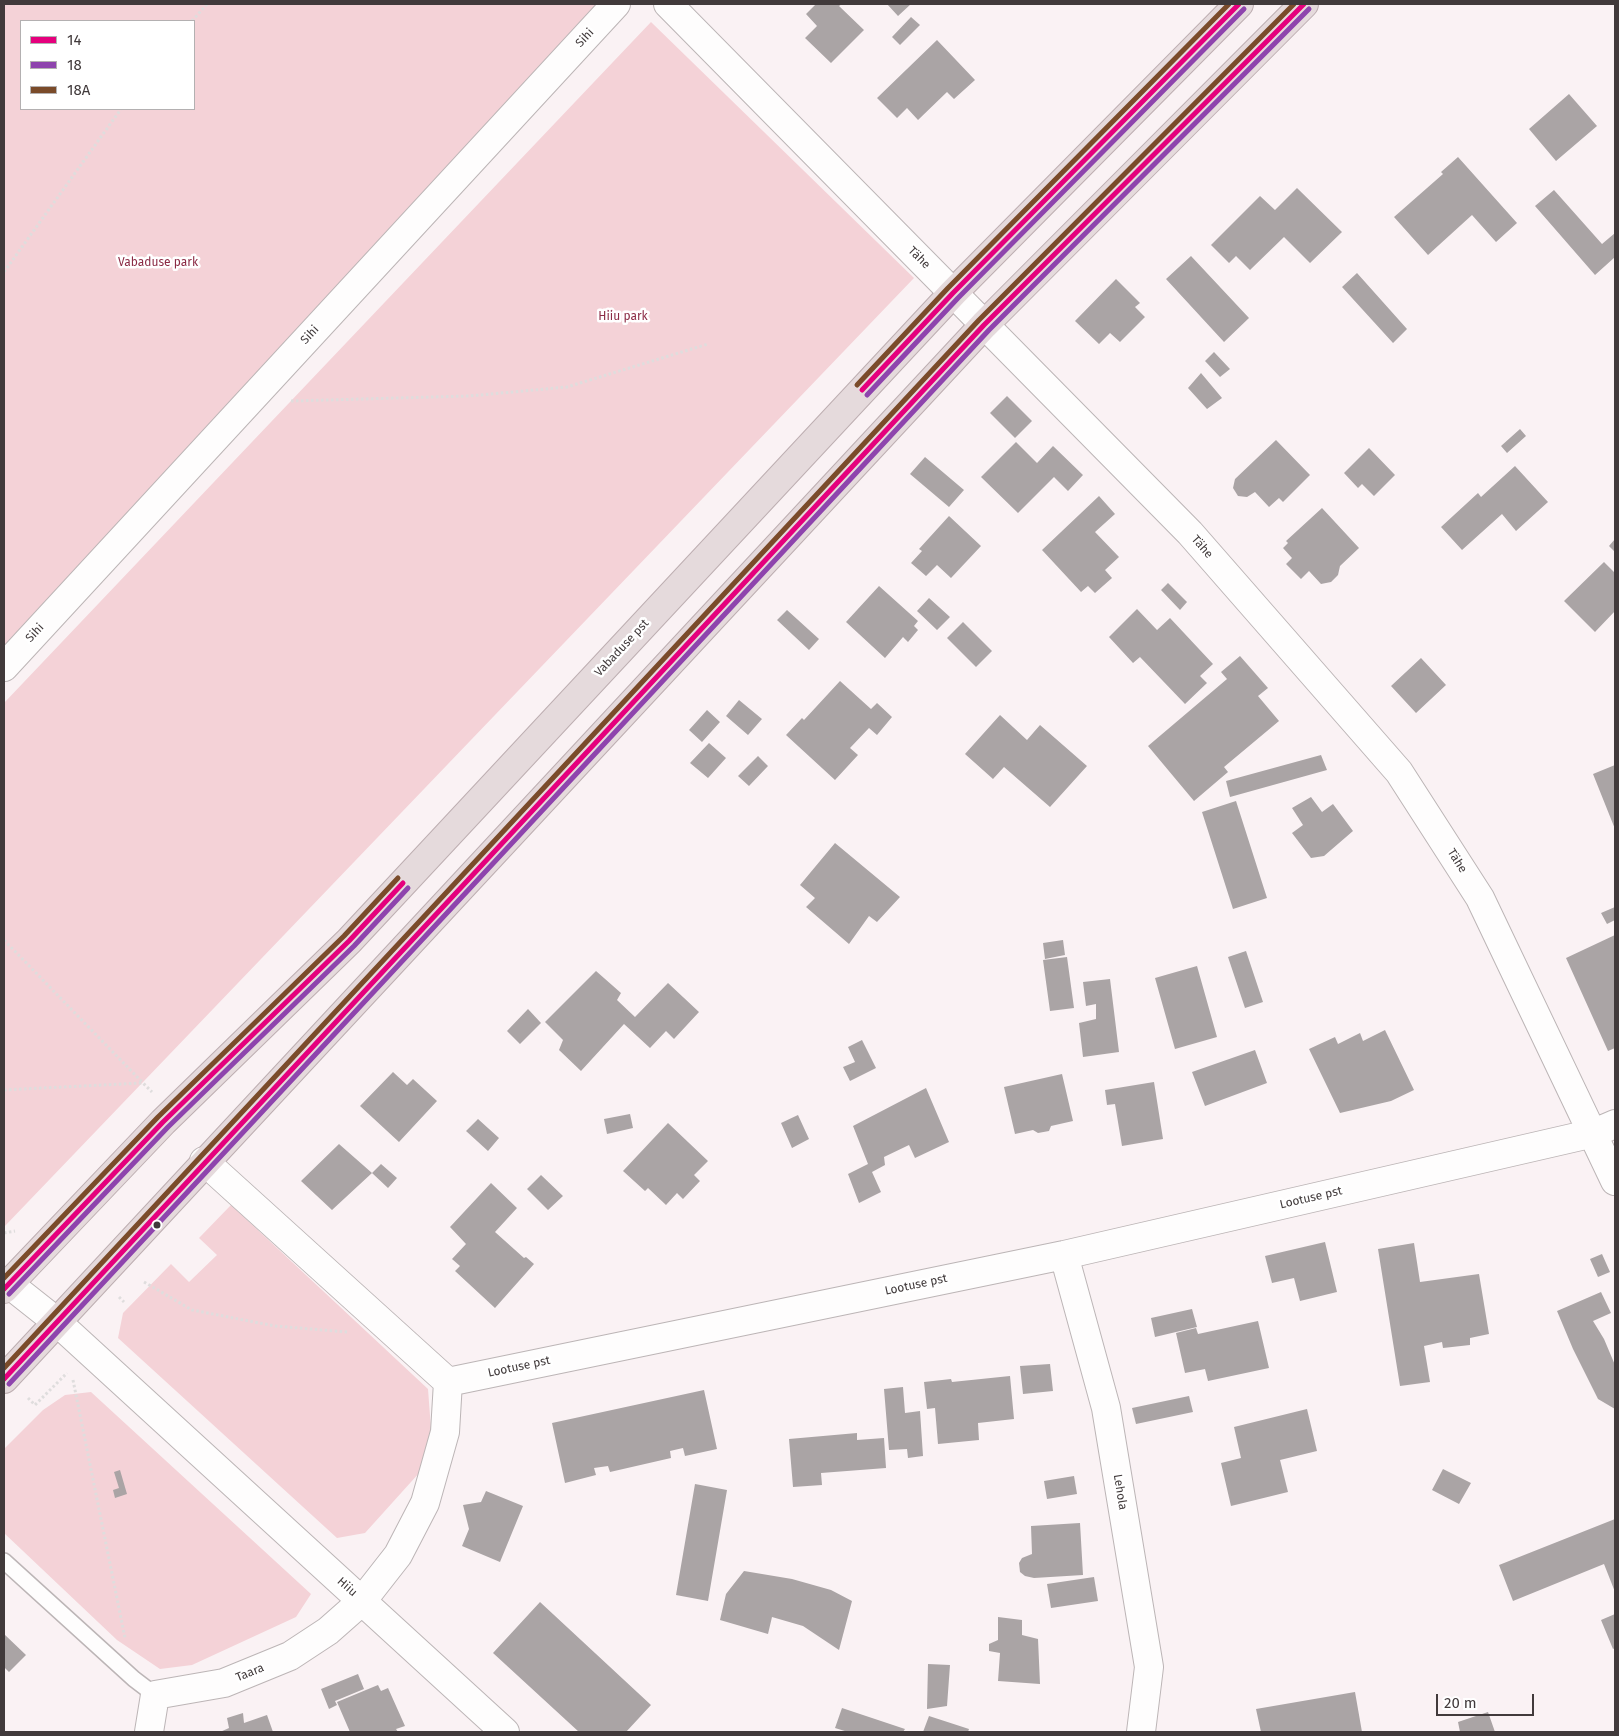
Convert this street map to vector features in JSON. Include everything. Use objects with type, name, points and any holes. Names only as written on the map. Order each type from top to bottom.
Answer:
[{"type":"highway","name":"Vabaduse pst","points":[[6,1287],[163,1122],[349,941],[953,292],[1239,4]]},
{"type":"highway","points":[[4,1380],[204,1161],[984,325],[1304,4]]},
{"type":"street","name":"Sihi","points":[[4,667],[616,4]]},
{"type":"street","name":"Tähe","points":[[668,4],[1190,533],[1399,772],[1480,898],[1605,1129],[1615,1181]]},
{"type":"street","name":"Lootuse pst","points":[[448,1382],[1064,1255],[1605,1129]]},
{"type":"street","points":[[204,1161],[448,1382],[445,1432],[425,1502],[398,1554],[362,1601]]},
{"type":"street","name":"Lehola","points":[[1064,1255],[1106,1408],[1149,1667],[1141,1732]]},
{"type":"street","name":"Hiiu","points":[[6,1287],[56,1322],[505,1732]]},
{"type":"street","name":"Taara","points":[[156,1695],[224,1683],[290,1656],[328,1631],[362,1601]]},
{"type":"street","points":[[149,1732],[156,1695]]},
{"type":"lane","points":[[4,1561],[134,1679],[156,1695]]},
{"type":"path","points":[[193,20],[207,4]]},
{"type":"path","points":[[4,272],[120,110]]},
{"type":"path","points":[[248,402],[469,396],[567,387],[708,344]]},
{"type":"path","points":[[4,940],[157,1096]]},
{"type":"path","points":[[4,1090],[143,1083]]},
{"type":"path","points":[[144,1282],[192,1310],[275,1326],[350,1332]]},
{"type":"path","points":[[71,1369],[134,1679]]},
{"type":"green space","name":"Vabaduse park","points":[[4,4],[620,4],[4,649]]},
{"type":"green space","name":"Hiiu park","points":[[651,22],[914,278],[4,1227],[4,703]]},
{"type":"green space","points":[[231,1205],[428,1389],[431,1429],[420,1472],[365,1533],[337,1538],[118,1338],[123,1313],[171,1264],[189,1282],[217,1255],[199,1238]]},
{"type":"green space","points":[[91,1392],[311,1594],[296,1617],[192,1665],[160,1669],[117,1640],[4,1533],[4,1449],[43,1410],[65,1395]]},
{"type":"building","points":[[816,4],[842,4],[839,6],[864,30],[831,63],[805,38],[817,26],[806,14]]},
{"type":"building","points":[[887,4],[911,4],[898,16]]},
{"type":"building","points":[[911,17],[920,25],[900,45],[892,37]]},
{"type":"building","points":[[937,40],[975,80],[954,99],[947,92],[918,120],[907,108],[897,118],[877,98]]},
{"type":"building","points":[[1569,94],[1597,126],[1556,161],[1529,129]]},
{"type":"building","points":[[1458,157],[1517,223],[1496,242],[1472,215],[1428,255],[1394,217],[1443,174],[1441,172]]},
{"type":"building","points":[[1297,188],[1342,232],[1310,263],[1284,237],[1250,270],[1236,256],[1229,263],[1211,245],[1260,196],[1275,210]]},
{"type":"building","points":[[1554,190],[1602,244],[1615,233],[1615,257],[1595,275],[1535,206]]},
{"type":"building","points":[[1191,256],[1249,318],[1224,342],[1166,279]]},
{"type":"building","points":[[1357,273],[1407,329],[1393,343],[1342,287]]},
{"type":"building","points":[[1116,279],[1140,303],[1135,307],[1145,317],[1120,342],[1110,333],[1099,344],[1075,321]]},
{"type":"building","points":[[1214,352],[1230,369],[1220,377],[1205,361]]},
{"type":"building","points":[[1201,373],[1222,398],[1207,409],[1188,388]]},
{"type":"building","points":[[1007,396],[1032,421],[1015,438],[990,413]]},
{"type":"building","points":[[1520,429],[1526,436],[1507,453],[1501,446]]},
{"type":"building","points":[[1276,440],[1310,475],[1283,502],[1279,498],[1269,507],[1255,492],[1247,497],[1238,496],[1233,488],[1235,479]]},
{"type":"building","points":[[1016,442],[1037,463],[1053,446],[1083,475],[1068,491],[1054,477],[1018,513],[981,477]]},
{"type":"building","points":[[1369,448],[1395,475],[1374,496],[1362,484],[1358,488],[1344,473]]},
{"type":"building","points":[[925,457],[964,490],[949,507],[910,474]]},
{"type":"building","points":[[1515,466],[1548,502],[1516,531],[1502,514],[1462,550],[1441,527],[1478,493],[1481,497]]},
{"type":"building","points":[[1099,496],[1115,514],[1095,532],[1119,557],[1105,570],[1112,578],[1095,593],[1088,586],[1081,592],[1042,550]]},
{"type":"building","points":[[1322,508],[1359,548],[1340,566],[1338,575],[1331,582],[1321,584],[1309,571],[1301,579],[1286,564],[1292,558],[1283,548],[1288,543],[1286,541]]},
{"type":"building","points":[[949,516],[981,546],[951,578],[937,565],[926,576],[911,563],[922,551],[919,549]]},
{"type":"building","points":[[1615,539],[1615,552],[1609,546]]},
{"type":"building","points":[[1604,562],[1615,573],[1615,611],[1595,632],[1564,601]]},
{"type":"building","points":[[1168,583],[1187,602],[1180,610],[1161,590]]},
{"type":"building","points":[[879,586],[918,621],[914,626],[918,630],[908,642],[903,637],[885,658],[846,622]]},
{"type":"building","points":[[929,598],[950,617],[937,630],[917,611]]},
{"type":"building","points":[[1137,609],[1157,630],[1170,618],[1213,664],[1200,676],[1207,683],[1185,704],[1140,657],[1133,663],[1109,637]]},
{"type":"building","points":[[787,610],[819,639],[809,650],[777,620]]},
{"type":"building","points":[[963,622],[992,651],[976,667],[947,638]]},
{"type":"building","points":[[1240,656],[1268,688],[1258,696],[1279,721],[1224,767],[1228,772],[1194,801],[1148,746],[1227,679],[1221,672]]},
{"type":"building","points":[[1421,658],[1446,685],[1416,713],[1391,686]]},
{"type":"building","points":[[840,681],[871,709],[877,703],[892,717],[877,735],[869,728],[850,748],[858,755],[835,780],[786,735],[802,718],[804,720]]},
{"type":"building","points":[[739,700],[762,719],[748,735],[726,716]]},
{"type":"building","points":[[707,710],[720,722],[702,742],[689,730]]},
{"type":"building","points":[[1000,715],[1027,740],[1040,725],[1087,766],[1050,807],[1004,767],[993,779],[965,754]]},
{"type":"building","points":[[709,743],[726,758],[708,778],[690,763]]},
{"type":"building","points":[[1321,755],[1327,770],[1230,797],[1226,781]]},
{"type":"building","points":[[758,756],[768,766],[749,786],[738,776]]},
{"type":"building","points":[[1615,765],[1615,829],[1593,774]]},
{"type":"building","points":[[1311,797],[1322,812],[1333,804],[1353,831],[1324,856],[1311,858],[1292,833],[1303,825],[1292,808]]},
{"type":"building","points":[[1236,801],[1267,898],[1233,909],[1202,812]]},
{"type":"building","points":[[835,843],[900,897],[877,922],[869,916],[849,944],[806,907],[815,898],[800,885]]},
{"type":"building","points":[[1615,907],[1615,920],[1607,924],[1601,913]]},
{"type":"building","points":[[1615,935],[1615,1048],[1608,1051],[1566,958]]},
{"type":"building","points":[[1063,940],[1065,955],[1045,959],[1043,943]]},
{"type":"building","points":[[1246,951],[1263,1002],[1245,1008],[1228,957]]},
{"type":"building","points":[[1067,957],[1074,1008],[1050,1011],[1043,960]]},
{"type":"building","points":[[1197,966],[1217,1037],[1175,1049],[1155,978]]},
{"type":"building","points":[[596,971],[621,993],[617,1000],[635,1017],[668,983],[699,1012],[674,1039],[666,1031],[650,1048],[624,1024],[581,1071],[559,1050],[563,1040],[545,1022]]},
{"type":"building","points":[[1110,979],[1119,1052],[1083,1057],[1079,1023],[1096,1019],[1096,1004],[1086,1006],[1083,982]]},
{"type":"building","points":[[528,1009],[541,1023],[520,1044],[507,1031]]},
{"type":"building","points":[[1385,1030],[1414,1090],[1391,1101],[1340,1113],[1309,1049],[1335,1037],[1338,1044],[1360,1033],[1363,1041]]},
{"type":"building","points":[[862,1040],[876,1068],[850,1081],[843,1067],[855,1062],[848,1047]]},
{"type":"building","points":[[1255,1050],[1267,1083],[1205,1106],[1192,1072]]},
{"type":"building","points":[[393,1072],[407,1085],[413,1079],[437,1101],[399,1142],[360,1106]]},
{"type":"building","points":[[1062,1074],[1073,1121],[1051,1126],[1049,1131],[1038,1133],[1033,1130],[1015,1134],[1004,1087]]},
{"type":"building","points":[[1154,1082],[1163,1139],[1122,1146],[1115,1104],[1107,1105],[1105,1090]]},
{"type":"building","points":[[926,1088],[949,1142],[915,1158],[909,1145],[884,1157],[885,1165],[872,1172],[881,1192],[859,1203],[848,1174],[868,1164],[853,1126]]},
{"type":"building","points":[[630,1114],[633,1128],[607,1134],[604,1119]]},
{"type":"building","points":[[798,1115],[809,1139],[792,1148],[781,1123]]},
{"type":"building","points":[[478,1119],[499,1138],[488,1151],[466,1131]]},
{"type":"building","points":[[668,1123],[708,1161],[694,1175],[700,1181],[683,1199],[677,1193],[666,1205],[648,1188],[645,1191],[623,1171]]},
{"type":"building","points":[[339,1144],[372,1173],[332,1210],[301,1181]]},
{"type":"building","points":[[381,1164],[397,1178],[388,1188],[372,1173]]},
{"type":"building","points":[[541,1175],[563,1196],[548,1210],[527,1189]]},
{"type":"building","points":[[491,1183],[517,1208],[495,1232],[524,1258],[526,1257],[534,1264],[495,1308],[455,1271],[460,1266],[452,1259],[466,1244],[450,1227]]},
{"type":"building","points":[[1325,1242],[1337,1292],[1300,1301],[1294,1278],[1272,1283],[1265,1256]]},
{"type":"building","points":[[1414,1243],[1420,1282],[1479,1274],[1489,1334],[1470,1338],[1470,1345],[1443,1348],[1442,1342],[1424,1346],[1430,1382],[1400,1386],[1378,1249]]},
{"type":"building","points":[[1602,1254],[1610,1272],[1598,1277],[1590,1259]]},
{"type":"building","points":[[1601,1292],[1611,1313],[1593,1321],[1604,1339],[1615,1365],[1615,1409],[1598,1399],[1573,1349],[1557,1311]]},
{"type":"building","points":[[1192,1309],[1197,1327],[1155,1337],[1151,1318]]},
{"type":"building","points":[[1258,1321],[1269,1368],[1208,1381],[1205,1369],[1185,1373],[1176,1333],[1196,1328],[1198,1334]]},
{"type":"building","points":[[1050,1364],[1053,1391],[1023,1394],[1020,1366]]},
{"type":"building","points":[[1010,1376],[1014,1419],[978,1423],[979,1440],[938,1444],[935,1408],[927,1409],[924,1382],[951,1379],[952,1382]]},
{"type":"building","points":[[903,1387],[905,1413],[920,1411],[923,1456],[908,1458],[907,1449],[889,1450],[884,1389]]},
{"type":"building","points":[[704,1390],[717,1449],[685,1456],[683,1448],[670,1451],[671,1458],[610,1472],[608,1466],[594,1468],[596,1475],[565,1483],[552,1423]]},
{"type":"building","points":[[1189,1396],[1193,1412],[1136,1424],[1132,1408]]},
{"type":"building","points":[[1307,1409],[1317,1451],[1280,1460],[1288,1492],[1231,1506],[1221,1463],[1241,1458],[1234,1427]]},
{"type":"building","points":[[857,1433],[857,1440],[884,1438],[886,1468],[821,1473],[822,1485],[793,1487],[789,1439]]},
{"type":"building","points":[[1443,1469],[1471,1483],[1459,1504],[1432,1490]]},
{"type":"building","points":[[120,1470],[127,1494],[115,1498],[113,1490],[119,1488],[114,1472]]},
{"type":"building","points":[[1074,1476],[1077,1494],[1047,1499],[1044,1481]]},
{"type":"building","points":[[695,1484],[727,1490],[708,1601],[676,1595]]},
{"type":"building","points":[[486,1491],[523,1506],[500,1562],[462,1546],[469,1529],[463,1505],[481,1502]]},
{"type":"building","points":[[1615,1519],[1615,1592],[1604,1564],[1513,1601],[1499,1565]]},
{"type":"building","points":[[1080,1523],[1083,1575],[1034,1578],[1025,1576],[1020,1572],[1019,1563],[1022,1558],[1032,1554],[1031,1526]]},
{"type":"building","points":[[744,1571],[792,1579],[831,1590],[852,1601],[839,1650],[803,1626],[772,1617],[768,1634],[720,1620],[726,1594]]},
{"type":"building","points":[[1094,1577],[1098,1601],[1051,1608],[1047,1584]]},
{"type":"building","points":[[540,1602],[651,1705],[626,1732],[579,1732],[493,1653]]},
{"type":"building","points":[[1615,1614],[1615,1648],[1613,1649],[1601,1620]]},
{"type":"building","points":[[998,1617],[1022,1620],[1022,1635],[1038,1639],[1040,1684],[998,1681],[1000,1653],[989,1651],[989,1644],[998,1640]]},
{"type":"building","points":[[4,1634],[26,1655],[9,1672],[4,1667]]},
{"type":"building","points":[[928,1664],[950,1665],[947,1706],[927,1709]]},
{"type":"building","points":[[358,1674],[364,1689],[335,1701],[337,1705],[329,1709],[321,1689]]},
{"type":"building","points":[[378,1685],[381,1691],[388,1688],[405,1726],[396,1729],[398,1732],[350,1732],[337,1702]]},
{"type":"building","points":[[1355,1692],[1362,1732],[1261,1732],[1256,1709]]},
{"type":"building","points":[[842,1708],[905,1729],[903,1732],[848,1732],[835,1728]]},
{"type":"building","points":[[1488,1712],[1495,1732],[1460,1732],[1458,1722]]},
{"type":"building","points":[[243,1713],[244,1723],[267,1715],[273,1732],[220,1732],[229,1728],[227,1718]]},
{"type":"building","points":[[929,1716],[969,1729],[968,1732],[923,1732]]},
{"type":"transit line","name":"18A","points":[[857,385],[948,288],[1229,4]]},
{"type":"transit line","name":"14","points":[[862,390],[953,293],[1239,4]]},
{"type":"transit line","name":"18A","points":[[4,1368],[979,320],[1294,4]]},
{"type":"transit line","name":"14","points":[[4,1379],[984,325],[1304,4]]},
{"type":"transit line","name":"18","points":[[867,395],[958,298],[1244,9]]},
{"type":"transit line","name":"18","points":[[9,1384],[989,330],[1309,9]]},
{"type":"transit line","name":"18A","points":[[4,1278],[158,1117],[344,936],[398,878]]},
{"type":"transit line","name":"14","points":[[4,1289],[163,1122],[349,941],[403,883]]},
{"type":"transit line","name":"18","points":[[9,1294],[168,1127],[354,946],[408,888]]}]
